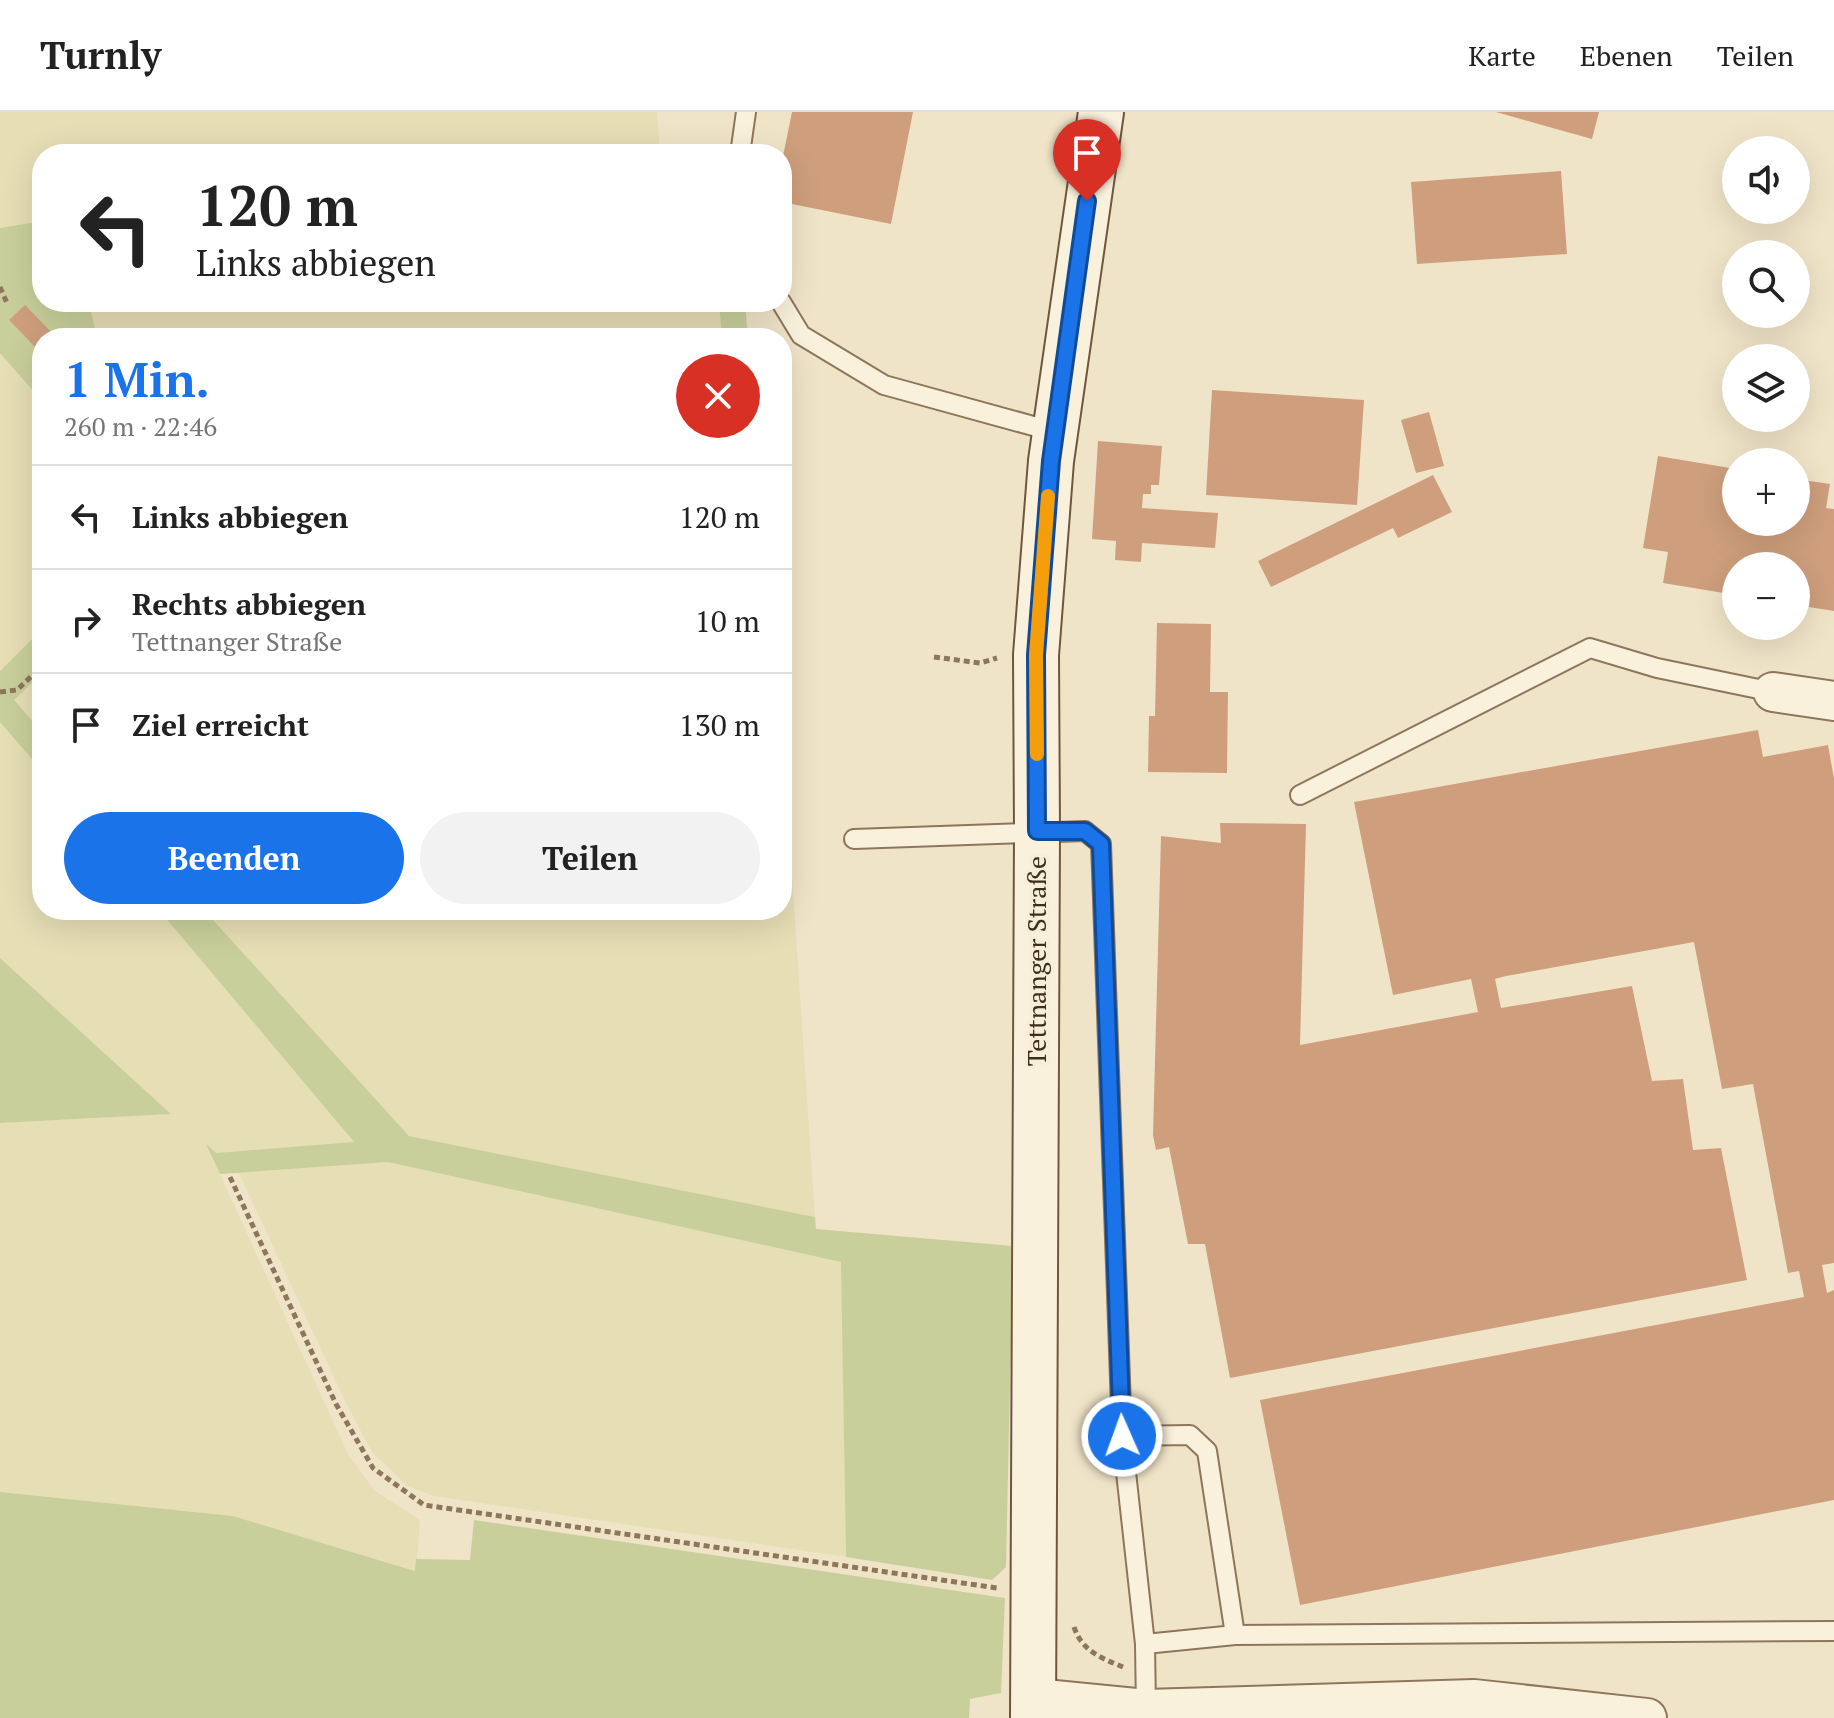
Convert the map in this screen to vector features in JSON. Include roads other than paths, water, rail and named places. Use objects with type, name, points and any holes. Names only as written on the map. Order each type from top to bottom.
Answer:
[{"type":"main road","name":"Tettnanger Straße","points":[[1034,1708],[1036,655],[1055,432],[1101,112]]},
{"type":"street","points":[[1773,692],[1834,701]]},
{"type":"street","points":[[1034,1708],[1146,1693],[1474,1699],[1647,1718]]},
{"type":"lane","points":[[741,144],[746,112]]},
{"type":"lane","points":[[787,312],[801,335],[884,385],[1055,432]]},
{"type":"lane","points":[[1300,795],[1590,648],[1657,668],[1773,692]]},
{"type":"lane","points":[[854,839],[1085,831],[1101,844],[1122,1436],[1145,1644],[1146,1693]]},
{"type":"lane","points":[[1122,1436],[1190,1435],[1207,1451],[1235,1635]]},
{"type":"lane","points":[[1145,1644],[1235,1635],[1834,1631]]}]
